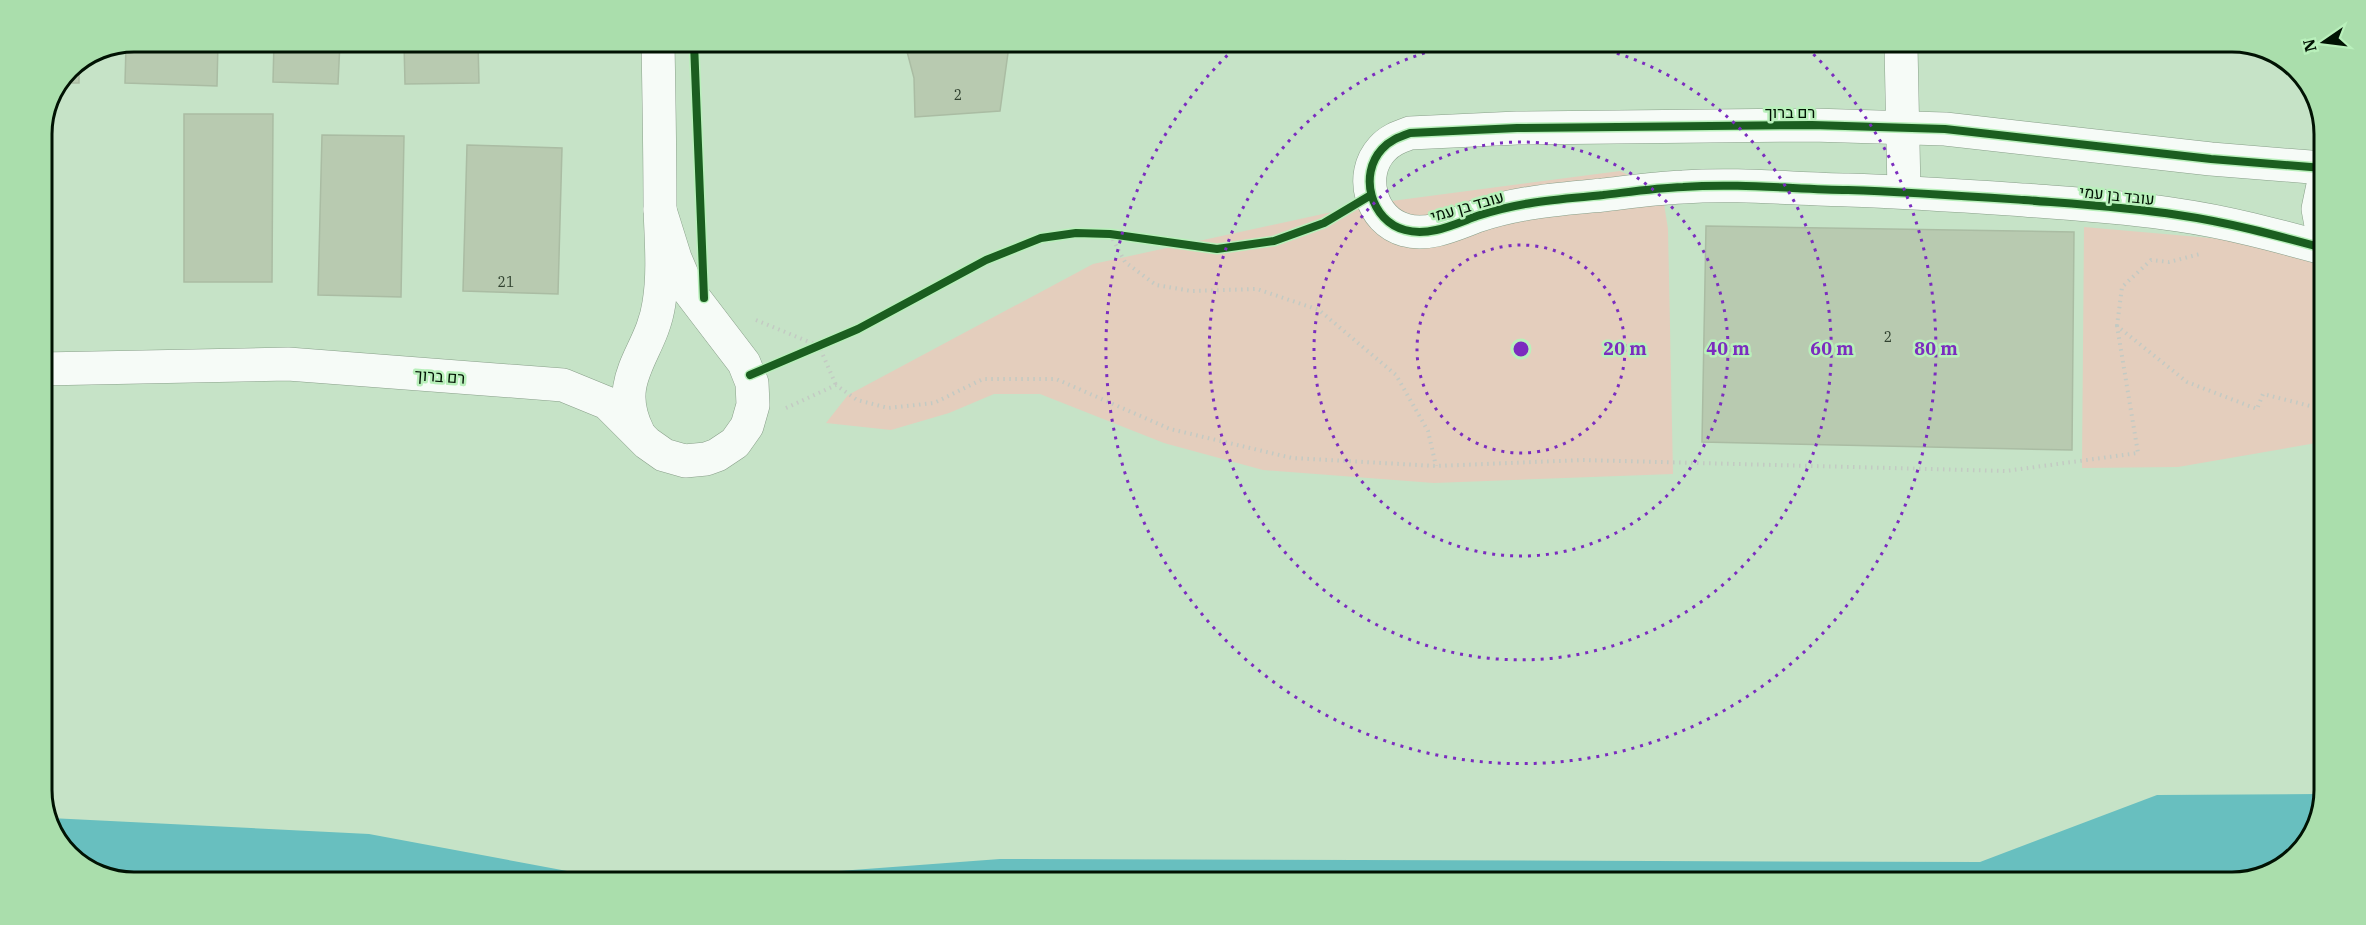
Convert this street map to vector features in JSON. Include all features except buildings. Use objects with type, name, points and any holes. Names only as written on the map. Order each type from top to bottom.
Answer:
[{"type":"street","points":[[639,435],[631,418],[627,401],[629,382],[653,328],[659,303],[658,52]]},
{"type":"street","points":[[1901,52],[1904,192]]},
{"type":"street","name":"רם ברוך","points":[[1676,126],[1812,125],[1904,128]]},
{"type":"street","name":"עובד בן עמי","points":[[1676,126],[1517,128],[1410,133],[1394,139],[1381,150],[1373,163],[1369,179],[1371,195],[1377,210],[1389,222],[1403,230],[1419,233],[1498,209],[1531,202],[1683,187],[1904,192],[2095,205],[2178,215],[2268,233],[2313,245]]},
{"type":"street","points":[[1904,128],[1946,129],[2211,159],[2313,167]]},
{"type":"street","name":"רם ברוך","points":[[52,369],[288,364],[563,385],[607,403],[655,450],[674,459],[696,461],[726,450],[735,443],[747,426],[753,397],[750,375],[744,363],[689,291],[675,258],[660,210]]},
{"type":"path","points":[[1110,234],[1125,262],[1156,285],[1191,291],[1257,289],[1319,310],[1396,375],[1428,431],[1436,465]]},
{"type":"path","points":[[746,315],[819,346],[836,385],[856,400],[888,408],[934,403],[983,379],[1056,379],[1170,429],[1292,458],[1436,465],[1582,460],[2006,471],[2138,453],[2117,326],[2122,287],[2151,260],[2169,262],[2204,253]]},
{"type":"path","points":[[2117,326],[2187,382],[2257,409],[2263,394],[2313,407]]},
{"type":"path","points":[[747,426],[836,385]]},
{"type":"shaded area","points":[[1620,171],[1662,191],[1668,229],[1673,474],[1434,483],[1263,470],[1164,443],[1040,394],[994,394],[949,413],[891,430],[826,423],[848,395],[1093,264],[1369,204]]},
{"type":"shaded area","points":[[2084,227],[2301,246],[2313,258],[2313,443],[2178,467],[2082,468]]},
{"type":"water","points":[[2313,794],[2309,817],[2297,840],[2277,859],[2253,870],[2242,872],[826,872],[1000,859],[1980,862],[2157,795]]},
{"type":"water","points":[[58,818],[369,834],[573,872],[119,871],[89,859],[69,840]]},
{"type":"cycle path","points":[[694,52],[704,298]]},
{"type":"cycle path","points":[[2313,167],[2211,159],[1945,129],[1812,125],[1517,128],[1410,133],[1402,136],[1391,141],[1382,149],[1371,171],[1370,184],[1376,207],[1384,217],[1393,225],[1414,232],[1442,229],[1492,211],[1539,202],[1663,188],[1744,186],[1936,194],[2140,210],[2215,221],[2313,245]]},
{"type":"cycle path","points":[[750,375],[858,329],[986,260],[1041,238],[1076,233],[1110,234],[1217,249],[1274,241],[1324,223],[1371,195]]}]
